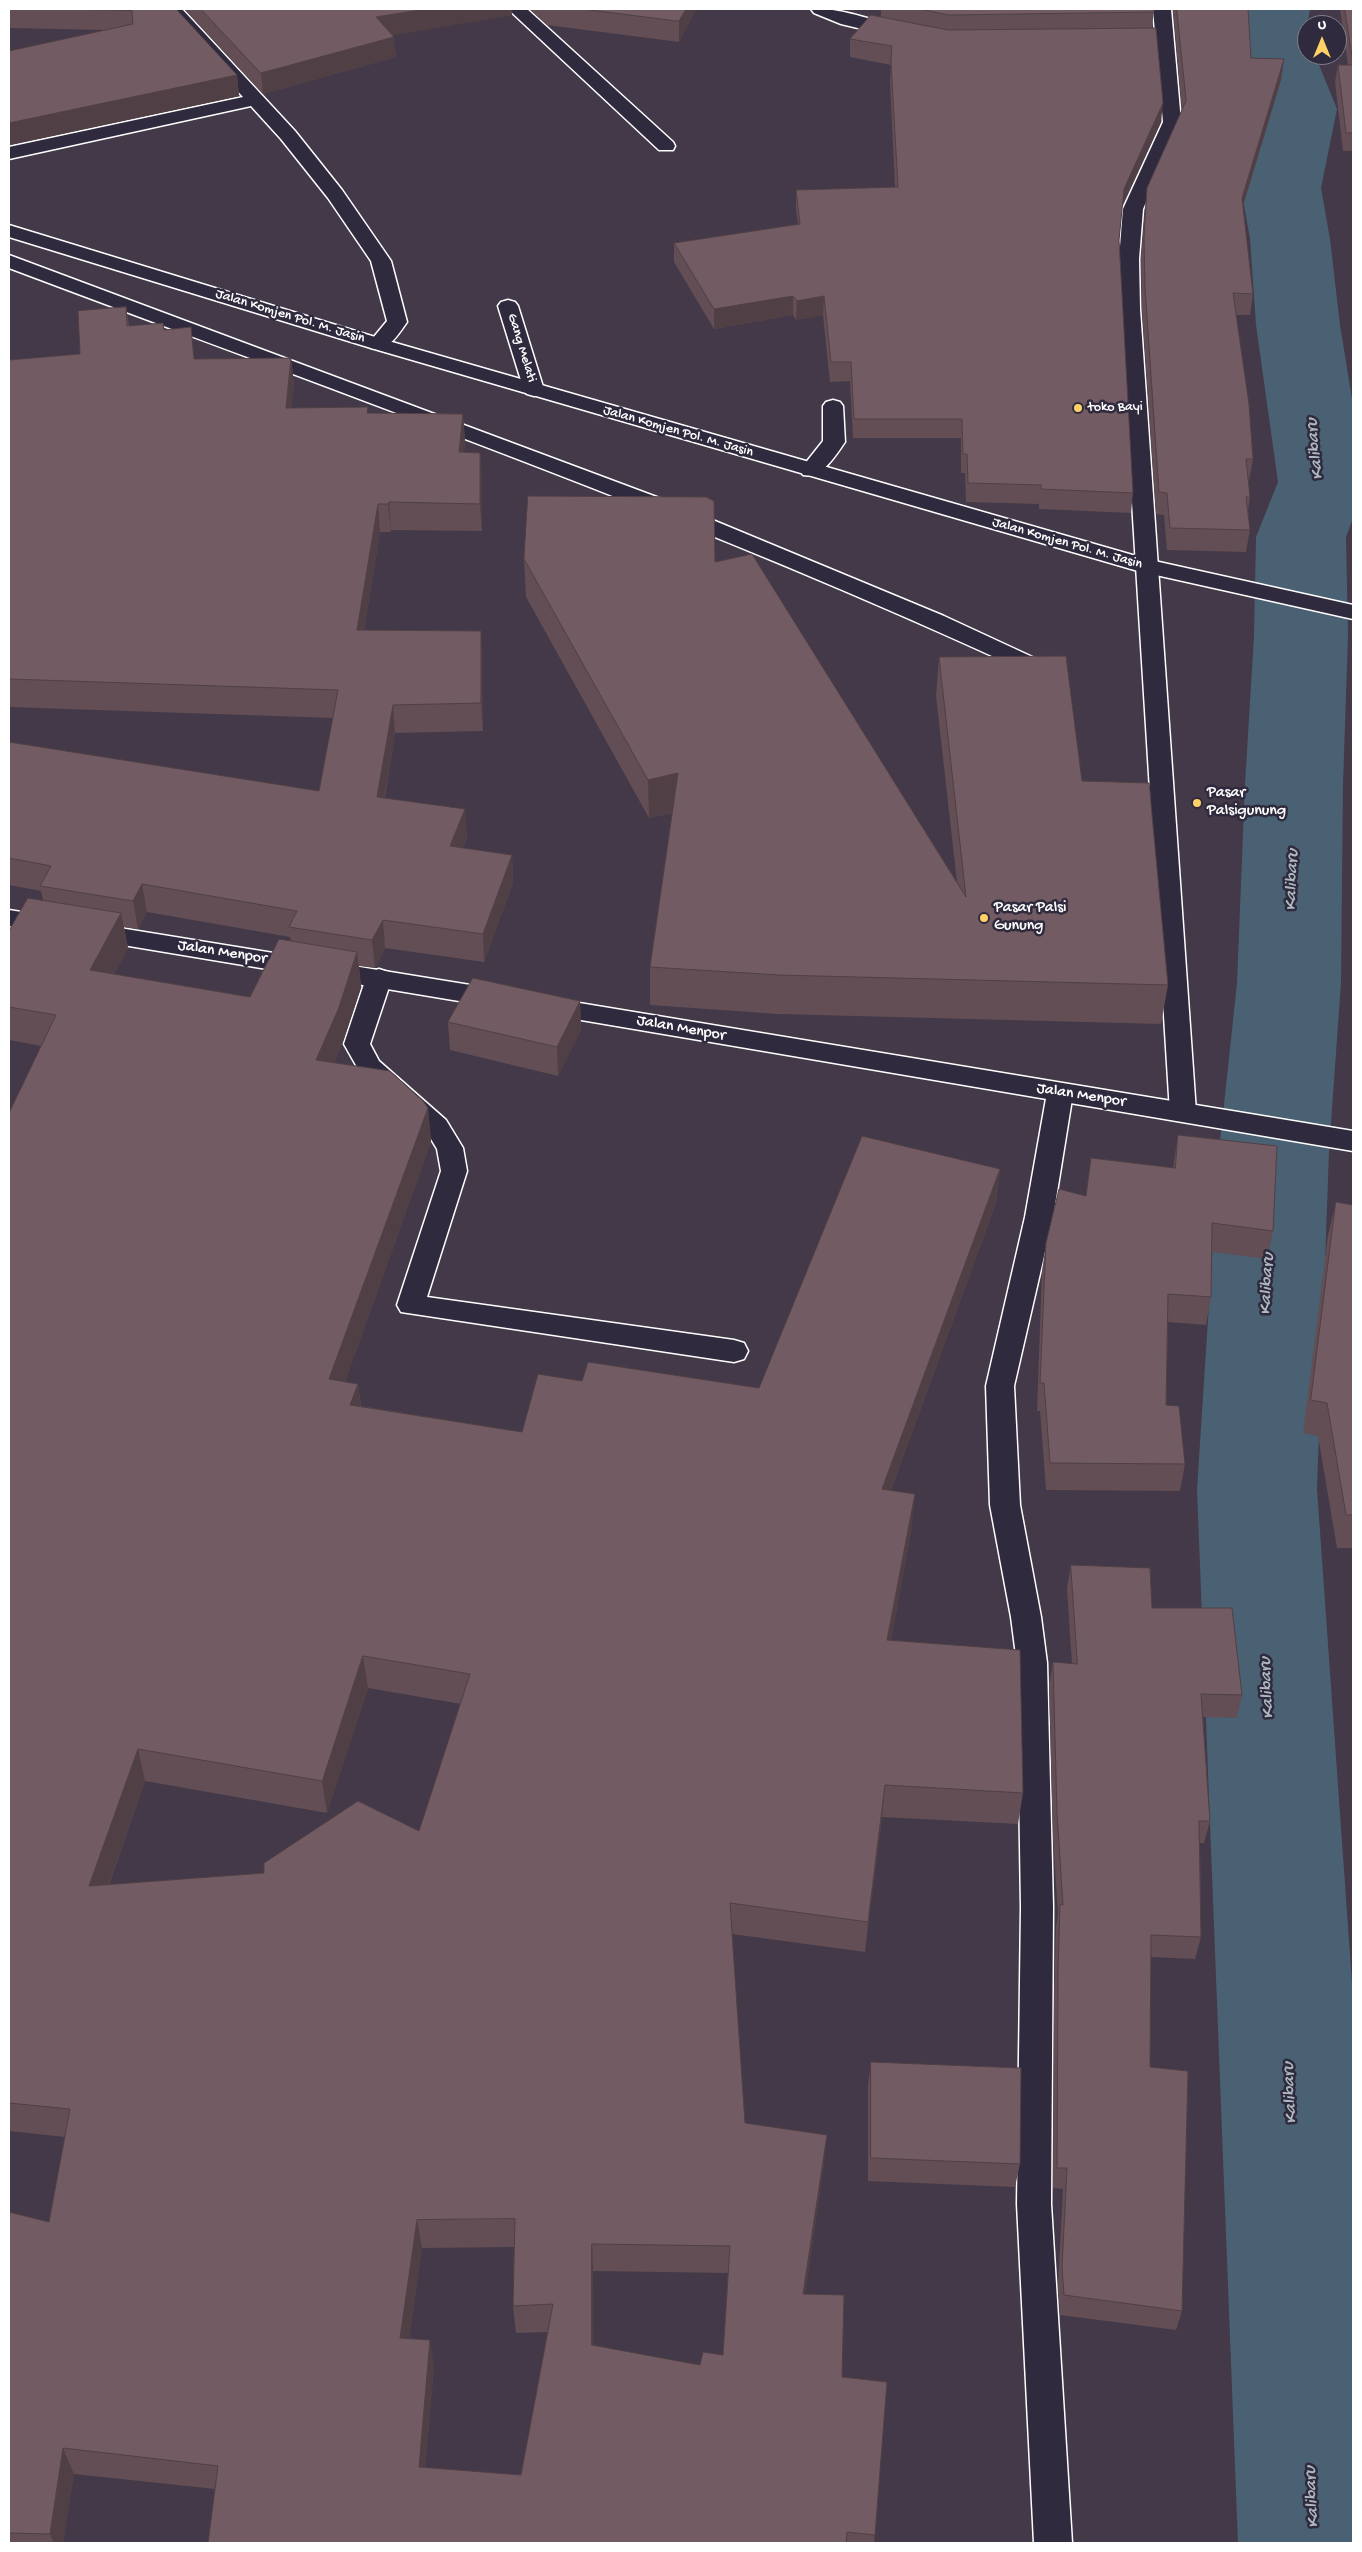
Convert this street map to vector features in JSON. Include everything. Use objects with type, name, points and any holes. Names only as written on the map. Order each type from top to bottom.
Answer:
[{"type":"street","points":[[172,9],[288,135],[335,194],[381,261],[397,322],[378,344]]},
{"type":"street","points":[[518,9],[666,146]]},
{"type":"street","points":[[820,9],[847,20],[914,36]]},
{"type":"street","points":[[1162,9],[1154,39],[1172,122],[1138,194],[1133,209],[1129,259],[1130,309],[1146,566],[1183,1112]]},
{"type":"street","points":[[9,152],[255,100]]},
{"type":"street","name":"Jalan Komjen Pol. M. Jasin","points":[[9,231],[534,390],[1146,566],[1353,612]]},
{"type":"street","points":[[9,262],[654,504],[936,621],[1046,672]]},
{"type":"street","name":"Gang Melati","points":[[508,306],[534,390]]},
{"type":"street","points":[[811,470],[834,442],[833,406]]},
{"type":"street","name":"Jalan Menpor","points":[[9,918],[1348,1140]]},
{"type":"street","points":[[380,978],[357,1044],[370,1067],[437,1127],[450,1148],[454,1171],[411,1305],[734,1351]]},
{"type":"street","points":[[1053,2543],[1034,2204],[1037,1907],[1032,1663],[1026,1616],[1005,1505],[1000,1386],[1039,1218],[1060,1093]]},
{"type":"building","points":[[66,9],[176,9],[237,75],[9,123],[9,51],[133,24],[132,11]]},
{"type":"building","points":[[201,9],[426,9],[376,17],[394,37],[261,73]]},
{"type":"building","points":[[583,9],[686,9],[679,21]]},
{"type":"building","points":[[920,9],[1154,9],[1154,12],[949,15]]},
{"type":"building","points":[[1177,9],[1248,9],[1251,58],[1284,59],[1242,198],[1253,294],[1233,293],[1249,404],[1253,459],[1246,459],[1250,497],[1246,497],[1250,530],[1170,528],[1167,493],[1159,492],[1145,288],[1144,238],[1147,188],[1186,101]]},
{"type":"building","points":[[1345,9],[1353,9],[1353,65],[1347,15]]},
{"type":"building","points":[[871,15],[948,30],[1156,28],[1163,103],[1124,189],[1119,240],[1133,493],[1041,489],[1041,485],[968,483],[967,454],[963,454],[962,419],[854,419],[851,362],[831,362],[824,296],[797,301],[793,296],[714,309],[674,243],[800,224],[796,190],[898,187],[891,63],[892,46],[850,39]]},
{"type":"building","points":[[1338,65],[1353,65],[1353,133],[1346,133]]},
{"type":"building","points":[[126,307],[127,326],[163,323],[164,330],[191,327],[194,359],[291,358],[286,408],[368,407],[367,413],[463,414],[459,452],[480,453],[480,504],[389,502],[388,504],[378,504],[357,630],[481,631],[481,703],[393,705],[377,797],[465,809],[450,846],[512,855],[483,934],[383,920],[372,940],[289,927],[297,911],[142,884],[133,901],[40,886],[51,866],[9,858],[9,742],[319,791],[338,690],[9,679],[9,360],[80,354],[78,311]]},
{"type":"building","points":[[528,496],[706,497],[714,501],[715,562],[752,554],[966,897],[939,657],[1066,656],[1082,781],[1149,783],[1168,985],[779,975],[650,967],[678,773],[648,780],[524,559]]},
{"type":"building","points":[[28,898],[121,913],[90,970],[250,997],[279,939],[357,952],[338,1010],[316,1060],[390,1071],[423,1101],[428,1108],[329,1379],[358,1384],[350,1405],[522,1432],[538,1374],[582,1381],[588,1362],[759,1388],[862,1136],[1000,1169],[882,1489],[915,1494],[887,1640],[1020,1650],[1023,1793],[885,1785],[868,1922],[730,1903],[745,2123],[827,2135],[803,2294],[844,2295],[842,2377],[887,2382],[875,2535],[847,2532],[846,2543],[208,2543],[218,2466],[63,2448],[50,2534],[9,2533],[9,2212],[49,2222],[70,2109],[9,2103],[9,1113],[56,1015],[9,1007],[9,931]],"holes":[[[363,1656],[470,1674],[419,1831],[358,1801],[264,1863],[264,1873],[89,1886],[138,1749],[322,1781]],[[515,2219],[513,2306],[553,2304],[521,2475],[419,2467],[430,2340],[400,2338],[417,2220]],[[592,2244],[730,2246],[723,2355],[703,2352],[700,2365],[592,2345]]]},
{"type":"building","points":[[473,978],[580,1001],[557,1047],[448,1022]]},
{"type":"building","points":[[1178,1135],[1277,1146],[1273,1231],[1212,1223],[1211,1297],[1168,1294],[1166,1405],[1179,1406],[1185,1464],[1050,1463],[1044,1383],[1040,1383],[1046,1243],[1059,1189],[1086,1196],[1091,1158],[1175,1168]]},
{"type":"building","points":[[1336,1202],[1353,1205],[1353,1515],[1346,1515],[1327,1403],[1311,1400]]},
{"type":"building","points":[[1071,1565],[1150,1568],[1152,1608],[1232,1608],[1242,1695],[1201,1694],[1210,1821],[1199,1821],[1201,1937],[1151,1935],[1150,2067],[1188,2071],[1182,2311],[1064,2295],[1062,2267],[1067,2168],[1057,2168],[1058,1971],[1060,1904],[1063,1905],[1057,1813],[1053,1662],[1077,1664]]},
{"type":"building","points":[[871,2062],[1021,2068],[1020,2164],[871,2158]]},
{"type":"waterway","name":"Kalibaru","points":[[1273,9],[1269,34],[1299,109],[1281,188],[1290,239],[1298,325],[1322,482],[1301,537],[1301,636],[1294,784],[1289,983],[1274,1151],[1257,1489],[1315,2543]]},
{"type":"place","name":"toko Bayi","points":[[1078,408]]},
{"type":"place","name":"Pasar Palsigunung","points":[[1197,803]]},
{"type":"place","name":"Pasar Palsi Gunung","points":[[984,918]]}]
